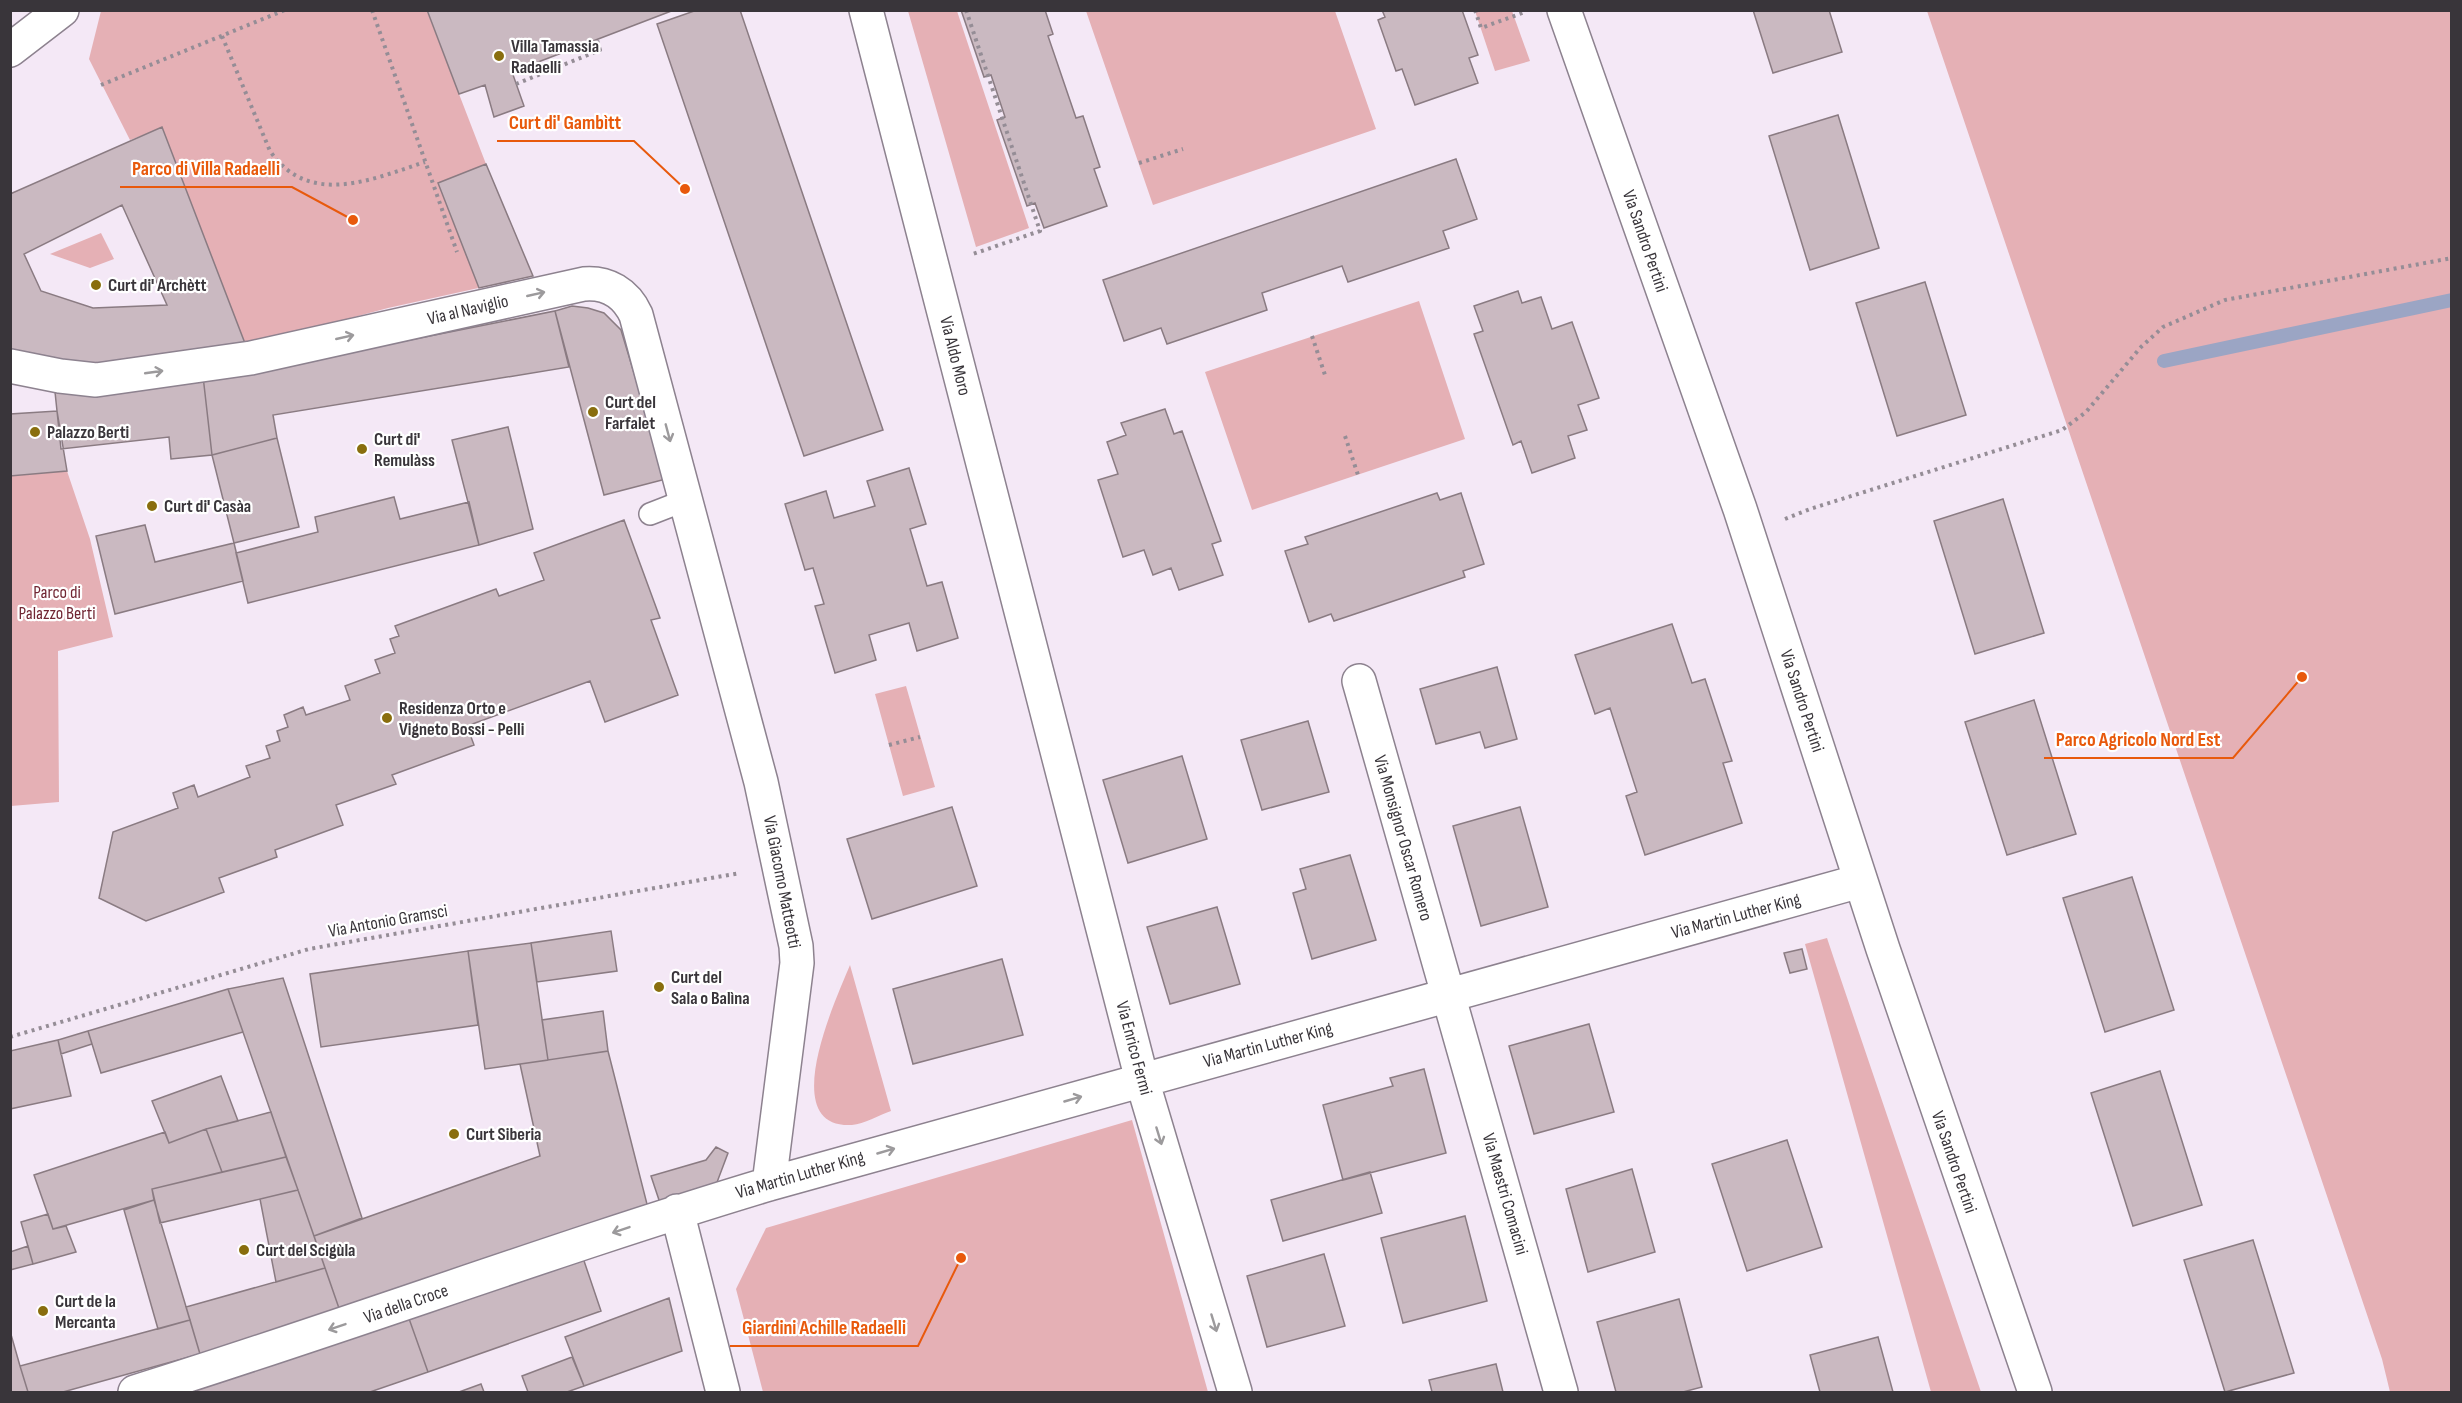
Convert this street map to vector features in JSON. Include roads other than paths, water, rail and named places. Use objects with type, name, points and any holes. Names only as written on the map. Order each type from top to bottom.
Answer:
[{"type":"street","points":[[10,50],[62,10]]},
{"type":"street","name":"Via Aldo Moro","points":[[866,10],[1044,702]]},
{"type":"street","name":"Via Sandro Pertini","points":[[1564,10],[1748,534],[1938,1116],[2035,1392]]},
{"type":"street","name":"Via al Naviglio","points":[[10,366],[80,382],[251,358],[293,356],[576,285],[592,283],[608,286],[622,295],[636,315],[709,587]]},
{"type":"street","name":"Via Giacomo Matteotti","points":[[709,587],[761,782],[796,946],[797,963],[768,1184]]},
{"type":"street","name":"Via Monsignor Oscar Romero","points":[[1359,681],[1448,995]]},
{"type":"street","name":"Via Enrico Fermi","points":[[1044,702],[1142,1080],[1235,1392]]},
{"type":"street","name":"Via Martin Luther King","points":[[676,1211],[1860,881]]},
{"type":"street","name":"Via Maestri Comacini","points":[[1448,995],[1561,1392]]},
{"type":"street","points":[[676,1211],[723,1392]]},
{"type":"street","name":"Via della Croce","points":[[135,1392],[274,1348],[448,1283],[676,1211]]},
{"type":"lane","points":[[651,514],[686,500]]},
{"type":"waterway","points":[[2164,361],[2452,300]]},
{"type":"place","name":"Villa Tamassia Radaelli","points":[[499,56]]},
{"type":"place","name":"Curt di' Gambìtt","points":[[685,189]]},
{"type":"place","name":"Parco di Villa Radaelli","points":[[353,220]]},
{"type":"place","name":"Curt di' Archètt","points":[[96,285]]},
{"type":"place","name":"Curt del Farfalet","points":[[593,412]]},
{"type":"place","name":"Palazzo Berti","points":[[35,432]]},
{"type":"place","name":"Curt di' Remulàss","points":[[362,449]]},
{"type":"place","name":"Curt di' Casàa","points":[[152,506]]},
{"type":"place","name":"Parco Agricolo Nord Est","points":[[2302,677]]},
{"type":"place","name":"Residenza Orto e Vigneto Bossi - Pelli","points":[[387,718]]},
{"type":"place","name":"Curt del Sala o Balìna","points":[[659,987]]},
{"type":"place","name":"Curt Siberia","points":[[454,1134]]},
{"type":"place","name":"Curt del Scigùla","points":[[244,1250]]},
{"type":"place","name":"Giardini Achille Radaelli","points":[[961,1258]]},
{"type":"place","name":"Curt de la Mercanta","points":[[43,1311]]},
{"type":"park label","name":"Parco di Palazzo Berti","points":[[57,602]]}]
